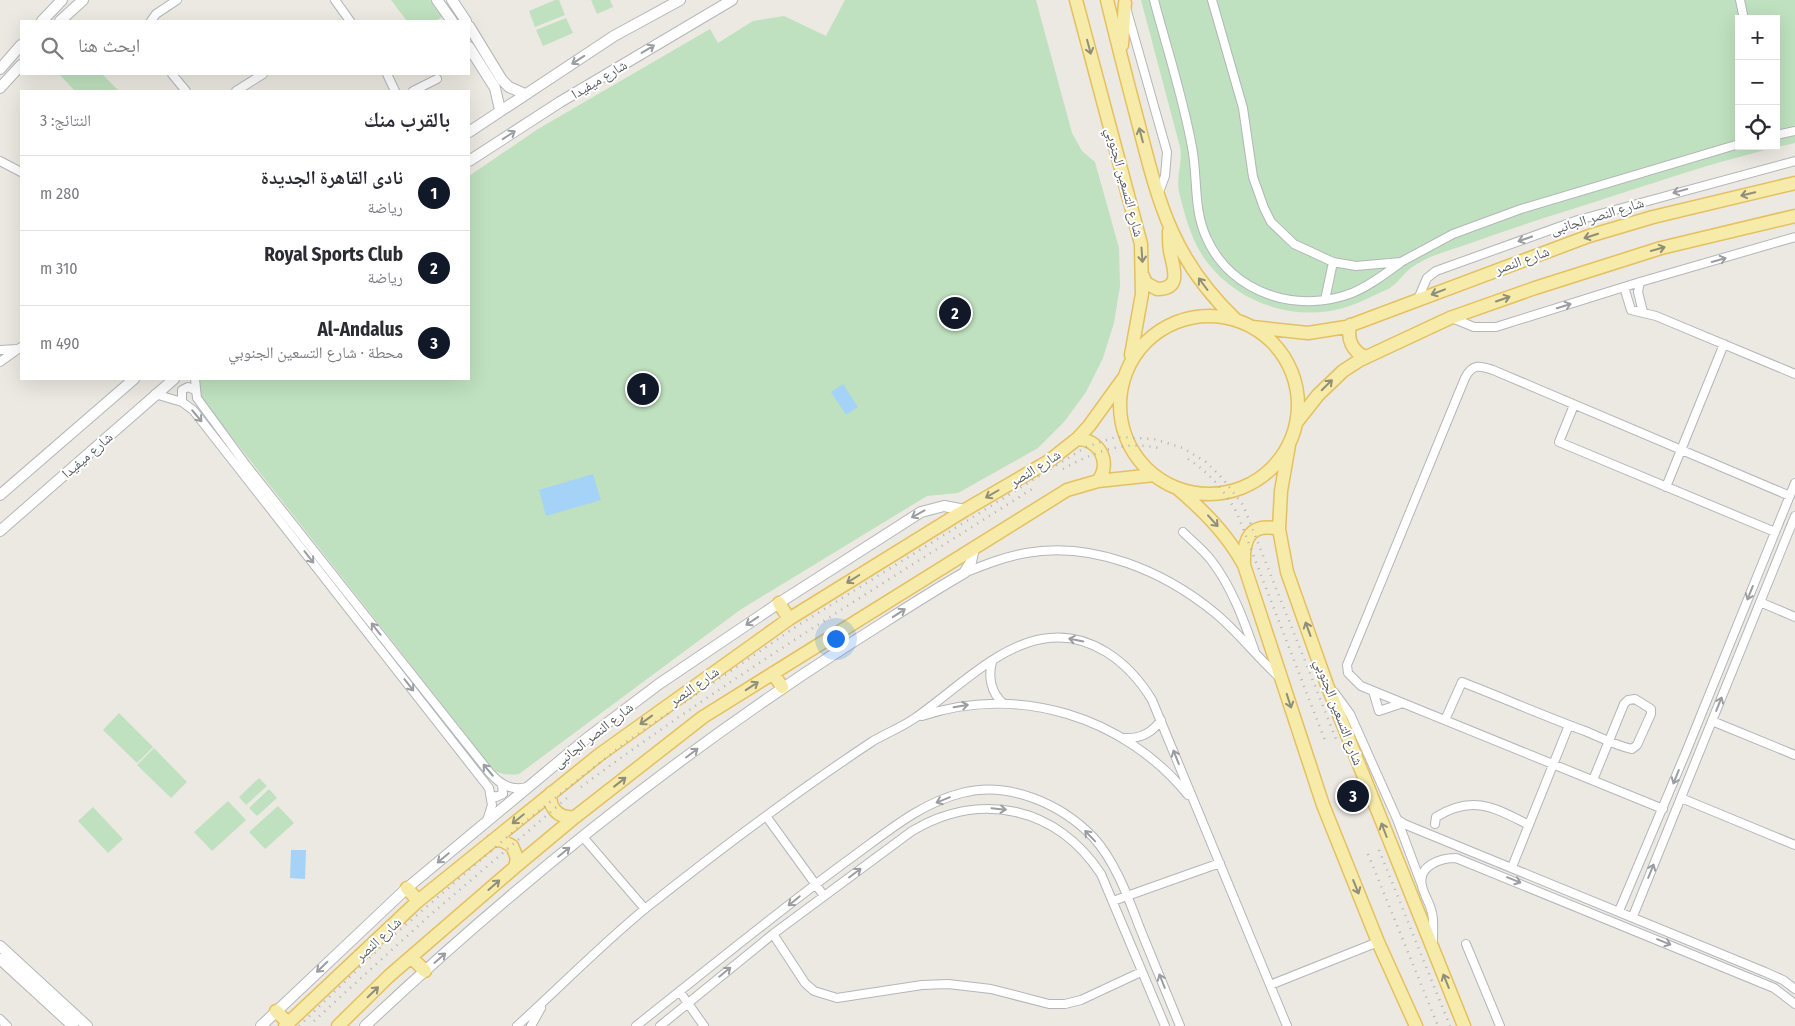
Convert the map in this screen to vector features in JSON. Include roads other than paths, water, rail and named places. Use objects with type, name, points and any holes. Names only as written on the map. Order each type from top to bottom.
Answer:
[{"type":"main road","name":"شارع التسعين الجنوبي","points":[[1076,0],[1138,227],[1143,276],[1139,322],[1128,366]]},
{"type":"main road","name":"شارع التسعين الجنوبي","points":[[1107,0],[1157,197],[1169,226],[1200,281],[1236,320]]},
{"type":"main road","points":[[1121,58],[1125,1]]},
{"type":"main road","name":"شارع النصر","points":[[1252,327],[1308,333],[1350,325],[1589,236],[1653,217],[1795,182]]},
{"type":"main road","points":[[1296,423],[1330,382],[1365,357],[1450,318],[1535,288],[1661,248],[1795,216]]},
{"type":"main road","points":[[1143,276],[1149,286],[1157,289],[1168,286],[1173,280],[1175,273],[1170,249],[1169,226]]},
{"type":"main road","points":[[1177,488],[1209,494],[1239,489],[1263,475],[1278,462],[1288,445],[1296,423],[1297,396],[1291,370],[1281,352],[1266,337],[1252,327],[1236,320],[1217,316],[1198,316],[1168,325],[1146,340],[1128,366],[1123,379],[1120,399],[1121,419],[1126,439],[1133,452],[1154,475],[1177,488],[1220,529],[1244,565],[1324,805],[1378,942],[1416,1026]]},
{"type":"main road","points":[[1350,325],[1349,335],[1351,344],[1357,352],[1365,357]]},
{"type":"main road","name":"شارع النصر","points":[[286,1024],[418,901],[551,792],[687,690],[790,620],[965,510],[1049,461],[1077,439],[1123,379]]},
{"type":"main road","points":[[1077,439],[1091,442],[1102,453],[1104,467],[1098,481]]},
{"type":"main road","name":"شارع التسعين الجنوبي","points":[[1288,445],[1281,491],[1279,529],[1287,572],[1327,685],[1464,1026]]},
{"type":"main road","points":[[338,1026],[412,957],[515,867],[575,817],[703,717],[1067,490],[1098,481],[1154,475]]},
{"type":"main road","points":[[1244,565],[1244,545],[1251,533],[1263,527],[1279,529]]},
{"type":"main road","points":[[779,603],[790,620]]},
{"type":"main road","points":[[773,673],[782,688]]},
{"type":"main road","points":[[551,792],[551,805],[556,812],[562,816],[575,817]]},
{"type":"main road","points":[[492,841],[505,841],[512,846],[517,858],[515,867]]},
{"type":"main road","points":[[407,888],[418,901]]},
{"type":"main road","points":[[412,957],[425,971]]},
{"type":"main road","points":[[276,1011],[286,1024]]},
{"type":"street","points":[[43,20],[62,0]]},
{"type":"street","points":[[61,20],[83,0]]},
{"type":"street","points":[[152,20],[156,14],[177,0]]},
{"type":"street","points":[[335,0],[346,20]]},
{"type":"street","points":[[437,0],[458,20]]},
{"type":"street","points":[[452,0],[458,20]]},
{"type":"street","name":"شارع ميفيدا","points":[[470,131],[614,36],[680,0]]},
{"type":"street","name":"شارع ميفيدا","points":[[470,160],[560,102],[732,0]]},
{"type":"street","points":[[1154,0],[1190,134],[1194,157],[1198,213],[1207,240],[1226,268],[1251,287],[1289,300],[1325,300],[1362,289],[1401,262],[1453,234],[1521,209],[1735,145]]},
{"type":"street","points":[[1212,0],[1243,108],[1253,177],[1264,208],[1272,222],[1294,244],[1333,262],[1356,266],[1401,262]]},
{"type":"street","points":[[1740,0],[1743,15]]},
{"type":"street","points":[[1125,1],[1167,152],[1165,176],[1157,197]]},
{"type":"street","points":[[470,28],[502,80],[509,87],[525,94]]},
{"type":"street","points":[[0,69],[20,46]]},
{"type":"street","points":[[470,49],[495,88],[500,110]]},
{"type":"street","points":[[0,88],[20,66]]},
{"type":"street","points":[[173,75],[185,90]]},
{"type":"street","points":[[238,90],[261,75]]},
{"type":"street","points":[[387,75],[395,90]]},
{"type":"street","points":[[415,90],[437,79]]},
{"type":"street","points":[[1780,134],[1795,131]]},
{"type":"street","points":[[0,161],[20,171]]},
{"type":"street","name":"شارع النصر الجانبى","points":[[1418,299],[1424,283],[1436,271],[1578,220],[1795,161]]},
{"type":"street","points":[[1450,318],[1474,327],[1496,327],[1640,282],[1793,240]]},
{"type":"street","points":[[1325,300],[1333,262]]},
{"type":"street","points":[[1640,282],[1638,292],[1642,312]]},
{"type":"street","points":[[1624,287],[1630,308],[1636,312],[1642,312],[1795,374]]},
{"type":"street","points":[[1666,487],[1724,344]]},
{"type":"street","points":[[0,350],[20,348]]},
{"type":"street","points":[[0,362],[20,348]]},
{"type":"street","points":[[1663,809],[1373,691],[1352,680],[1348,673],[1347,665],[1468,372],[1476,366],[1485,367],[1790,496]]},
{"type":"street","name":"شارع ميفيدا","points":[[0,495],[133,380]]},
{"type":"street","name":"شارع ميفيدا","points":[[0,532],[173,380]]},
{"type":"street","points":[[194,380],[197,398],[246,465],[490,773],[502,785],[511,788],[530,786]]},
{"type":"street","points":[[182,402],[182,390],[188,387],[195,390]]},
{"type":"street","points":[[155,394],[182,402],[193,410],[489,788],[492,805],[486,822]]},
{"type":"street","points":[[1574,405],[1559,442],[1775,532]]},
{"type":"street","points":[[1619,911],[1663,809],[1795,484]]},
{"type":"street","name":"شارع النصر الجانبى","points":[[261,1026],[407,888],[530,786],[659,684],[779,603],[921,512],[944,506],[965,510]]},
{"type":"street","points":[[1633,916],[1795,516]]},
{"type":"street","points":[[1183,532],[1211,560],[1229,590],[1245,623],[1257,656]]},
{"type":"street","points":[[964,573],[971,562],[974,547]]},
{"type":"street","points":[[365,1026],[516,891],[716,734],[782,688],[964,573],[1004,558],[1051,550],[1074,551],[1125,562],[1174,584],[1195,598],[1216,614],[1282,680]]},
{"type":"street","points":[[1760,569],[1771,574]]},
{"type":"street","points":[[1760,602],[1795,617]]},
{"type":"street","points":[[517,1026],[645,909],[766,816],[875,740],[914,718],[992,662],[1024,643],[1043,638],[1063,638],[1104,650],[1124,663],[1140,680],[1152,700],[1287,1026]]},
{"type":"street","points":[[992,662],[991,685],[1003,703]]},
{"type":"street","points":[[1445,720],[1462,682],[1610,741],[1634,748],[1651,714],[1650,706],[1635,699],[1628,700],[1610,741],[1593,780]]},
{"type":"street","points":[[1327,685],[1350,714],[1397,818],[1432,913],[1433,947]]},
{"type":"street","points":[[1373,691],[1379,711],[1402,703]]},
{"type":"street","points":[[914,718],[958,707],[1003,703],[1061,711],[1103,726],[1125,738],[1163,767],[1194,802]]},
{"type":"street","points":[[1125,738],[1137,738],[1148,734],[1161,720]]},
{"type":"street","points":[[1712,721],[1795,755]]},
{"type":"street","points":[[1512,867],[1569,725]]},
{"type":"street","points":[[1686,752],[1698,756]]},
{"type":"street","points":[[491,795],[501,796],[504,789],[502,785]]},
{"type":"street","points":[[636,1026],[815,884],[917,811],[961,793],[982,789],[1008,791],[1031,796],[1062,812],[1093,838],[1110,861],[1127,896],[1180,1026]]},
{"type":"street","points":[[1681,798],[1795,845]]},
{"type":"street","points":[[1435,824],[1436,817],[1442,814],[1477,803],[1529,825]]},
{"type":"street","points":[[660,1026],[687,1002],[773,934],[924,823],[952,812],[987,808],[1021,813],[1043,821],[1063,833],[1095,865],[1113,901],[1165,1026]]},
{"type":"street","points":[[766,816],[824,896]]},
{"type":"street","points":[[1397,818],[1410,828],[1473,851],[1633,916],[1793,985]]},
{"type":"street","points":[[583,837],[645,909]]},
{"type":"street","points":[[1468,862],[1473,851]]},
{"type":"street","points":[[1421,885],[1424,870],[1434,863],[1449,858],[1468,862],[1774,988],[1795,1004]]},
{"type":"street","points":[[1113,901],[1220,863]]},
{"type":"street","points":[[1632,882],[1645,888]]},
{"type":"street","points":[[773,934],[805,983],[819,993],[837,998],[922,985],[948,984],[991,989],[1049,1004],[1065,1004],[1081,1000],[1141,972]]},
{"type":"street","points":[[1270,985],[1378,942]]},
{"type":"street","points":[[1466,944],[1500,1026]]},
{"type":"street","points":[[0,946],[87,1026]]},
{"type":"street","points":[[1718,965],[1723,954]]},
{"type":"street","points":[[0,959],[72,1026]]},
{"type":"street","points":[[680,992],[704,1026]]},
{"type":"street","points":[[531,1026],[544,1001]]},
{"type":"street","points":[[0,1019],[7,1026]]},
{"type":"water","points":[[843,384],[858,407],[846,415],[831,392]]},
{"type":"water","points":[[593,474],[601,500],[546,516],[539,490]]},
{"type":"water","points":[[291,850],[306,850],[305,879],[290,878]]},
{"type":"railway","points":[[299,1026],[386,942],[521,825],[626,742],[797,626],[1086,447],[1116,437],[1154,439],[1183,448],[1206,462],[1223,479],[1243,505],[1336,739]]},
{"type":"railway","points":[[1063,469],[1086,457],[1123,446],[1149,446],[1162,449]]},
{"type":"railway","points":[[1188,459],[1216,483],[1237,513],[1326,743]]},
{"type":"railway","points":[[581,787],[749,670],[1035,487]]},
{"type":"railway","points":[[314,1021],[429,916],[567,798]]},
{"type":"railway","points":[[1379,850],[1450,1026]]},
{"type":"railway","points":[[1368,854],[1438,1026]]},
{"type":"place","name":"Royal Sports Club","points":[[955,313]]},
{"type":"place","name":"نادى القاهرة الجديدة","points":[[643,389]]},
{"type":"place","name":"Al-Andalus","points":[[1353,796]]}]
